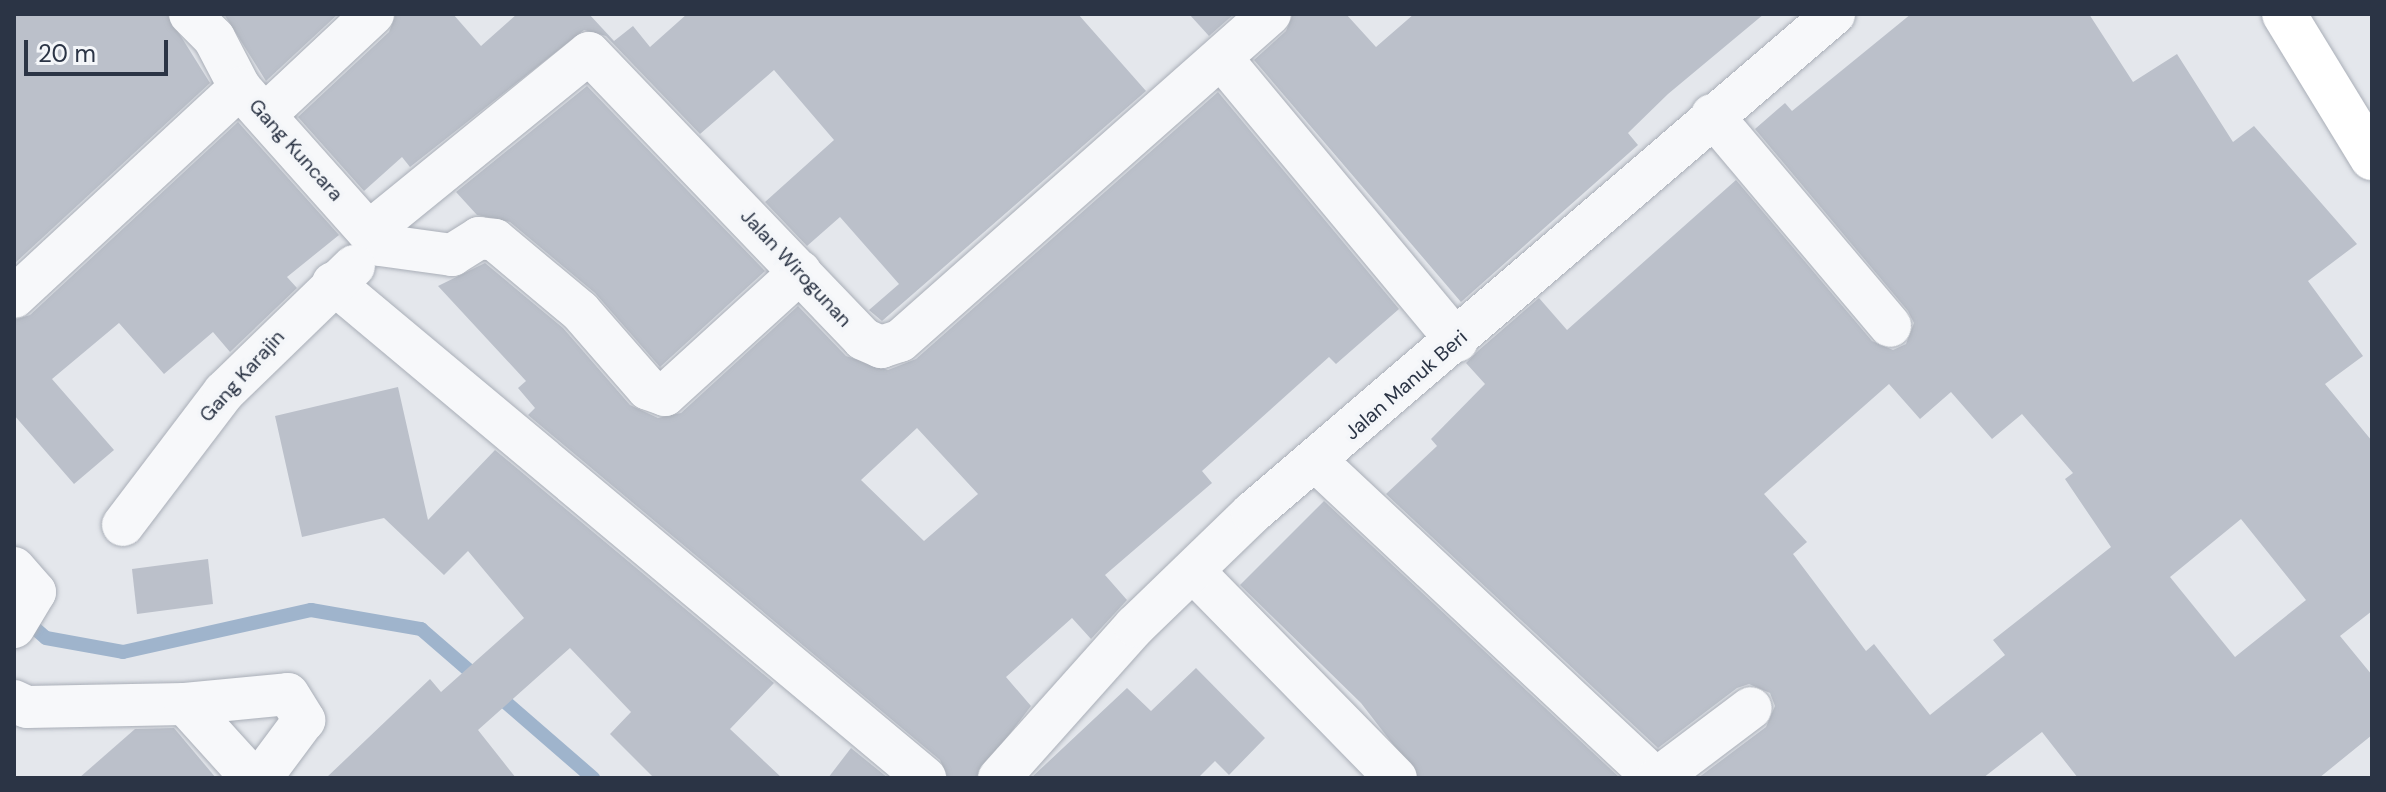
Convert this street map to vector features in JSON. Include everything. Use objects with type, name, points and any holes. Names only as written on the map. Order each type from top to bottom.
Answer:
[{"type":"main road","points":[[2284,14],[2372,158]]},
{"type":"street","name":"Gang Kuncara","points":[[190,14],[214,38],[252,102],[375,238]]},
{"type":"street","points":[[14,297],[252,102],[373,14]]},
{"type":"street","name":"Jalan Wirogunan","points":[[375,238],[589,53],[863,339],[881,347],[900,341],[1270,14]]},
{"type":"street","name":"Jalan Manuk Beri","points":[[999,778],[1193,571],[1712,115],[1832,15]]},
{"type":"street","points":[[1222,59],[1457,341]]},
{"type":"street","points":[[1712,115],[1890,326]]},
{"type":"street","points":[[375,238],[452,255],[479,238],[495,240],[590,321],[648,389],[665,395],[800,272]]},
{"type":"street","name":"Gang Karajin","points":[[123,525],[224,392],[375,238]]},
{"type":"street","points":[[333,283],[925,778]]},
{"type":"street","points":[[1317,462],[1656,778],[1751,708]]},
{"type":"street","points":[[14,568],[35,592],[19,617]]},
{"type":"street","points":[[1193,571],[1396,778]]},
{"type":"street","points":[[14,701],[27,707],[185,704],[288,694],[304,720],[261,778]]},
{"type":"street","points":[[185,704],[252,778]]},
{"type":"building","points":[[14,14],[167,14],[210,83],[14,264]]},
{"type":"building","points":[[224,14],[338,14],[266,81]]},
{"type":"building","points":[[396,14],[453,14],[481,46],[517,14],[589,14],[614,41],[633,26],[650,47],[687,14],[1078,14],[1146,91],[882,321],[869,310],[899,284],[840,217],[807,246],[765,202],[834,140],[774,70],[700,134],[606,36],[584,30],[410,167],[402,157],[364,191],[298,117],[389,32]]},
{"type":"building","points":[[1189,14],[1234,14],[1209,36]]},
{"type":"building","points":[[1293,14],[1346,14],[1376,47],[1414,14],[1764,14],[1668,94],[1628,133],[1638,145],[1461,302],[1254,60],[1286,31]]},
{"type":"building","points":[[1911,14],[2089,14],[2133,82],[2177,54],[2233,142],[2254,126],[2357,244],[2308,281],[2363,356],[2325,384],[2372,441],[2372,611],[2340,636],[2372,675],[2372,735],[2319,778],[2078,778],[2042,732],[1983,778],[1698,778],[1766,727],[1775,706],[1770,693],[1749,684],[1737,688],[1658,748],[1386,494],[1437,446],[1431,439],[1485,384],[1466,363],[1479,350],[1539,298],[1567,330],[1736,180],[1872,341],[1893,350],[1906,344],[1914,323],[1908,311],[1755,129],[1785,103],[1792,111]],"holes":[[[1889,384],[1920,419],[1951,392],[1992,439],[2022,414],[2073,473],[2065,479],[2111,547],[1993,640],[2005,655],[1930,715],[1874,644],[1866,651],[1793,554],[1807,542],[1764,494]],[[2241,519],[2306,600],[2235,657],[2170,577]]]},
{"type":"building","points":[[587,86],[765,271],[660,367],[595,293],[510,222],[477,215],[456,192]]},
{"type":"building","points":[[1218,92],[1399,309],[1336,364],[1329,357],[1202,471],[1212,483],[1105,575],[1127,600],[1091,639],[1072,618],[1006,677],[1031,706],[976,778],[948,778],[940,760],[528,415],[535,408],[518,388],[526,381],[438,286],[485,263],[563,328],[630,405],[658,418],[681,413],[798,306],[846,356],[888,370],[916,359]],"holes":[[[917,428],[978,494],[924,541],[861,480]]]},
{"type":"building","points":[[238,122],[339,235],[287,277],[297,288],[230,352],[213,332],[164,374],[119,323],[52,379],[114,450],[74,484],[14,415],[14,320],[30,315]]},
{"type":"building","points":[[398,387],[428,520],[495,450],[774,683],[730,729],[782,778],[654,778],[610,734],[631,712],[570,648],[478,730],[516,778],[326,778],[430,679],[441,692],[524,618],[468,551],[444,575],[384,518],[302,537],[275,416]]},
{"type":"building","points":[[1324,501],[1620,778],[1419,778],[1361,703],[1240,585]]},
{"type":"building","points":[[208,559],[213,604],[137,614],[132,569]]},
{"type":"building","points":[[1196,668],[1265,738],[1229,775],[1215,761],[1198,778],[1031,778],[1127,688],[1151,711]]},
{"type":"building","points":[[174,728],[216,778],[79,778],[135,729]]},
{"type":"building","points":[[851,748],[888,778],[828,778]]},
{"type":"waterway","points":[[23,618],[46,638],[123,652],[311,610],[421,629],[593,778]]}]
